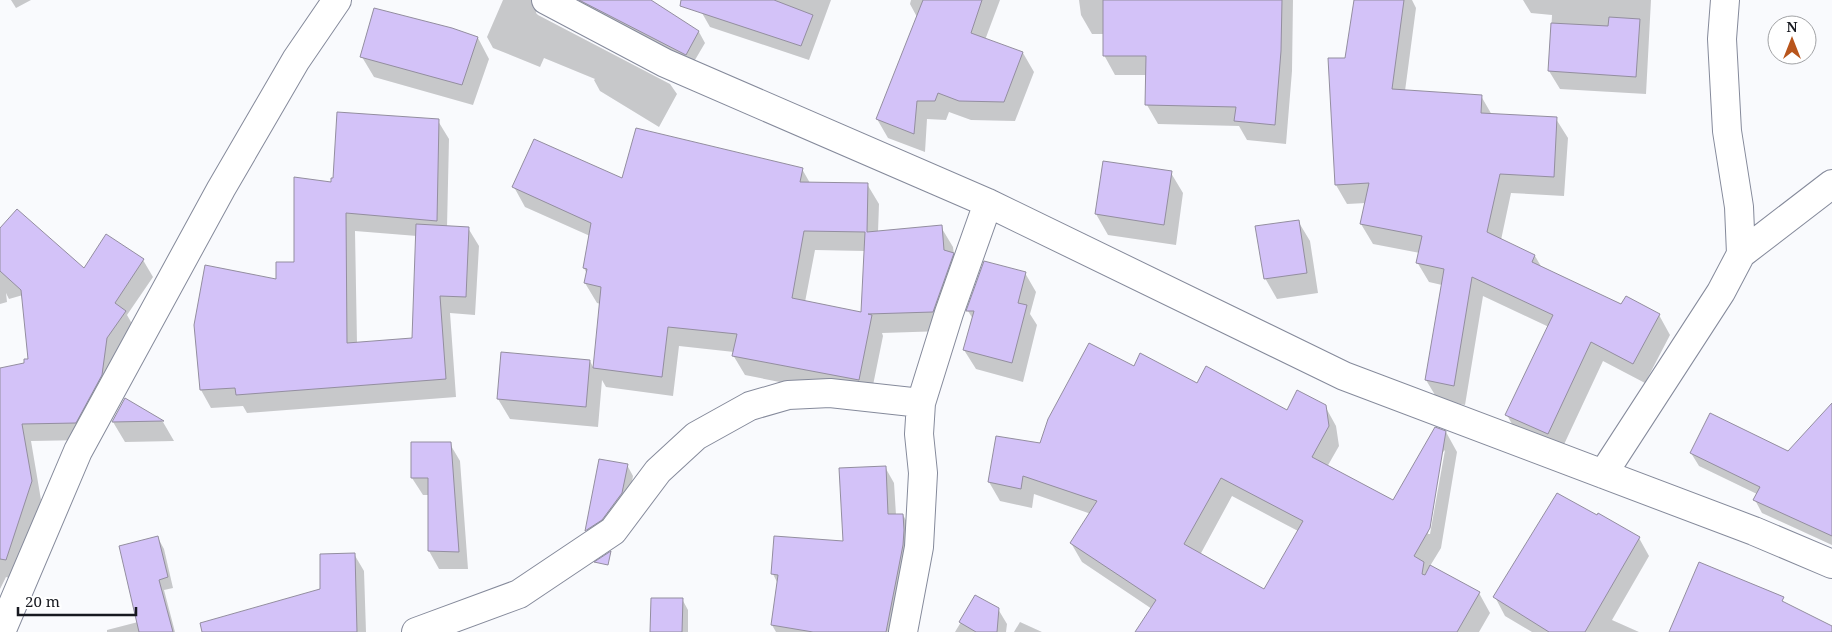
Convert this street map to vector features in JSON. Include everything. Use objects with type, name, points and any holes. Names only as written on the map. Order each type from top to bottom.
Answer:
[{"type":"street","points":[[1,632],[78,451],[221,189],[296,60],[337,0]]},
{"type":"street","points":[[546,0],[665,63],[988,203],[1344,376],[1754,531],[1832,564]]},
{"type":"street","points":[[1603,474],[1722,292],[1740,254],[1739,207],[1727,131],[1722,39],[1725,0]]},
{"type":"street","points":[[1740,254],[1832,184]]},
{"type":"street","points":[[903,632],[919,547],[923,473],[919,434],[920,403],[949,313],[988,203]]},
{"type":"street","points":[[416,632],[519,594],[613,531],[658,471],[696,436],[750,406],[788,395],[830,393],[920,403]]},
{"type":"building","points":[[579,0],[651,0],[699,31],[686,55]]},
{"type":"building","points":[[681,0],[774,0],[813,15],[801,46],[680,6]]},
{"type":"building","points":[[923,0],[982,0],[971,33],[1023,52],[1004,102],[959,101],[938,93],[935,101],[917,101],[914,134],[876,119]]},
{"type":"building","points":[[1103,0],[1282,0],[1281,51],[1275,125],[1234,121],[1236,107],[1145,105],[1146,56],[1103,56]]},
{"type":"building","points":[[1354,0],[1404,0],[1392,89],[1482,95],[1481,113],[1557,117],[1554,177],[1500,174],[1487,232],[1535,255],[1532,262],[1621,304],[1626,296],[1660,314],[1633,364],[1591,342],[1548,434],[1505,415],[1553,315],[1472,277],[1454,386],[1425,380],[1444,269],[1416,263],[1422,236],[1360,224],[1369,183],[1335,185],[1328,58],[1345,58]]},
{"type":"building","points":[[374,8],[452,28],[478,37],[462,85],[360,57]]},
{"type":"building","points":[[1609,17],[1640,19],[1636,77],[1548,71],[1551,23],[1608,26]]},
{"type":"building","points":[[337,112],[439,119],[437,221],[346,213],[347,343],[412,338],[416,224],[469,227],[466,297],[440,296],[446,379],[236,395],[235,388],[200,390],[194,325],[205,265],[276,279],[276,262],[294,262],[294,177],[331,182],[331,178],[333,178]]},
{"type":"building","points":[[636,128],[803,168],[800,182],[868,183],[867,232],[942,225],[944,250],[954,253],[933,312],[868,314],[872,315],[859,380],[732,356],[737,334],[668,327],[662,377],[593,368],[601,287],[584,283],[587,269],[583,268],[591,223],[512,187],[534,139],[622,178]],"holes":[[[804,231],[865,232],[861,312],[792,298]]]},
{"type":"building","points":[[1103,161],[1172,171],[1164,225],[1095,214]]},
{"type":"building","points":[[17,209],[84,268],[106,234],[144,259],[115,303],[126,311],[107,338],[102,375],[76,423],[22,424],[32,481],[6,560],[0,559],[0,368],[24,363],[24,359],[28,359],[21,290],[0,271],[0,228]]},
{"type":"building","points":[[1299,220],[1307,273],[1264,279],[1255,226]]},
{"type":"building","points":[[984,261],[1026,272],[1018,303],[1027,305],[1012,363],[963,350],[974,311],[966,311]]},
{"type":"building","points":[[1089,343],[1134,366],[1140,353],[1197,383],[1206,366],[1287,410],[1297,390],[1326,405],[1329,426],[1312,457],[1393,500],[1435,427],[1446,431],[1430,528],[1414,556],[1424,562],[1422,574],[1425,575],[1430,565],[1480,592],[1457,632],[1135,632],[1156,600],[1070,543],[1097,501],[1023,476],[1021,489],[988,482],[996,436],[1040,443],[1048,419]],"holes":[[[1221,478],[1303,521],[1264,589],[1184,544]]]},
{"type":"building","points":[[501,352],[590,360],[586,407],[497,399]]},
{"type":"building","points":[[125,398],[164,421],[112,422]]},
{"type":"building","points":[[1832,403],[1832,536],[1753,500],[1760,487],[1690,453],[1710,413],[1788,451]]},
{"type":"building","points":[[411,442],[451,442],[459,552],[428,551],[428,478],[411,478]]},
{"type":"building","points":[[599,459],[628,464],[622,493],[602,520],[585,531]]},
{"type":"building","points":[[886,466],[888,514],[903,514],[904,530],[903,545],[886,632],[813,632],[771,625],[778,575],[771,574],[774,536],[843,541],[839,468]]},
{"type":"building","points":[[1557,493],[1597,515],[1598,513],[1640,537],[1585,632],[1549,632],[1493,597]]},
{"type":"building","points":[[158,536],[168,577],[159,580],[173,632],[139,632],[119,546]]},
{"type":"building","points":[[611,551],[608,565],[594,562]]},
{"type":"building","points":[[355,553],[357,632],[202,632],[200,623],[320,589],[320,554]]},
{"type":"building","points":[[1699,562],[1784,597],[1782,601],[1832,626],[1832,632],[1669,632]]},
{"type":"building","points":[[975,595],[999,608],[997,632],[976,632],[959,622]]},
{"type":"building","points":[[651,598],[683,598],[682,632],[650,632]]}]
